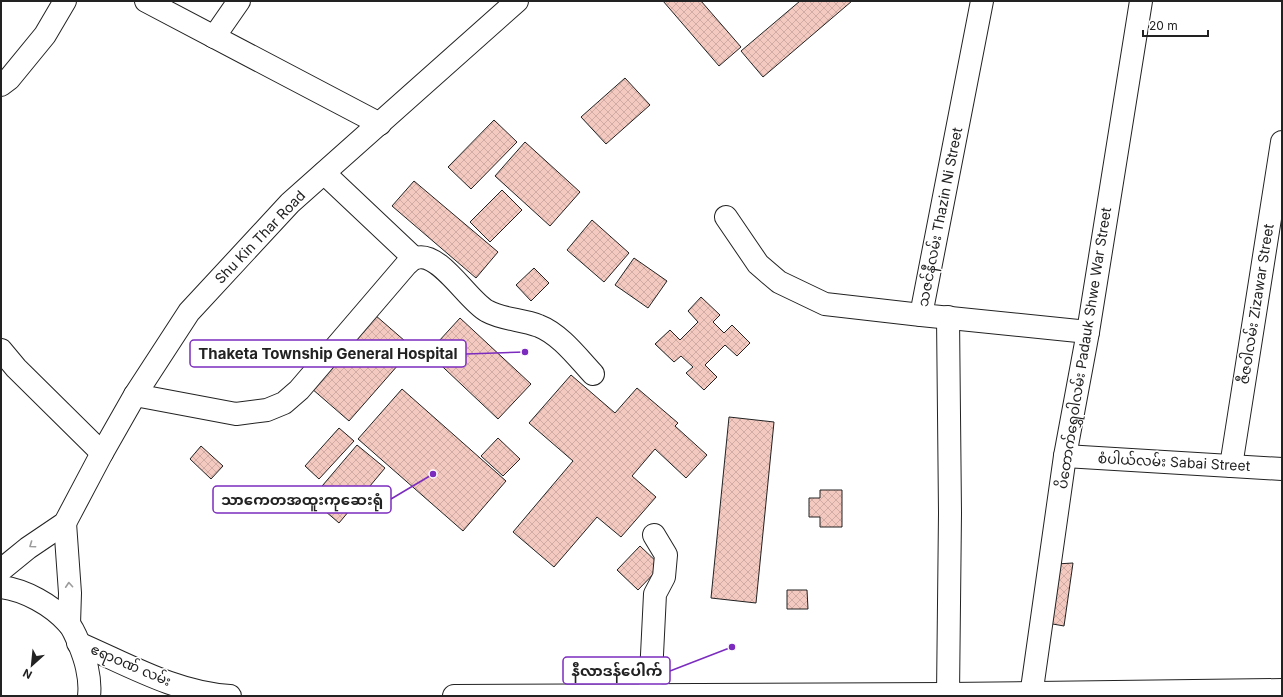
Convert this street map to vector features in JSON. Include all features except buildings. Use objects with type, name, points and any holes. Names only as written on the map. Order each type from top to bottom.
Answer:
[{"type":"street","points":[[1,85],[9,79],[45,35],[65,1]]},
{"type":"street","points":[[146,1],[380,124]]},
{"type":"street","points":[[214,37],[239,1]]},
{"type":"street","name":"Shu Kin Thar Road","points":[[1,570],[28,548],[64,523],[102,452],[135,396],[189,312],[290,203],[517,1]]},
{"type":"street","name":"သဇင်နီလမ်း Thazin Ni Street","points":[[982,1],[921,315],[1088,332]]},
{"type":"street","name":"ပိတောက်ရွှေဝါလမ်း Padauk Shwe War Street","points":[[1031,695],[1065,456],[1088,332],[1141,1]]},
{"type":"street","name":"ဇီဇဝါလမ်း Zizawar Street","points":[[1231,466],[1282,142]]},
{"type":"street","points":[[324,173],[414,258]]},
{"type":"street","points":[[726,217],[758,264],[779,282],[824,304],[921,315]]},
{"type":"street","points":[[135,396],[236,414],[267,410],[284,403],[299,390],[406,265],[414,258],[419,257],[430,259],[440,266],[485,310],[496,315],[539,326],[553,333],[593,374]]},
{"type":"street","points":[[948,317],[950,513],[948,694]]},
{"type":"street","points":[[1,350],[16,368],[102,452]]},
{"type":"street","name":"စံပါယ်လမ်း Sabai Street","points":[[1065,456],[1282,469]]},
{"type":"street","points":[[64,523],[74,633],[88,669],[89,696]]},
{"type":"street","points":[[650,695],[655,594],[664,577],[666,555],[654,535]]},
{"type":"street","points":[[1,587],[32,596],[52,610],[74,633]]},
{"type":"street","name":"ဧရာဝဏ် လမ်း","points":[[74,633],[164,681],[214,695],[230,696]]},
{"type":"street","points":[[461,696],[1031,695],[1282,690]]},
{"type":"place","name":"Thaketa Township General Hospital","points":[[525,352]]},
{"type":"place","name":"သာကေတအထူးကုဆေးရုံ","points":[[433,474]]},
{"type":"place","name":"နီလာဒန်ပေါက်","points":[[732,647]]}]
